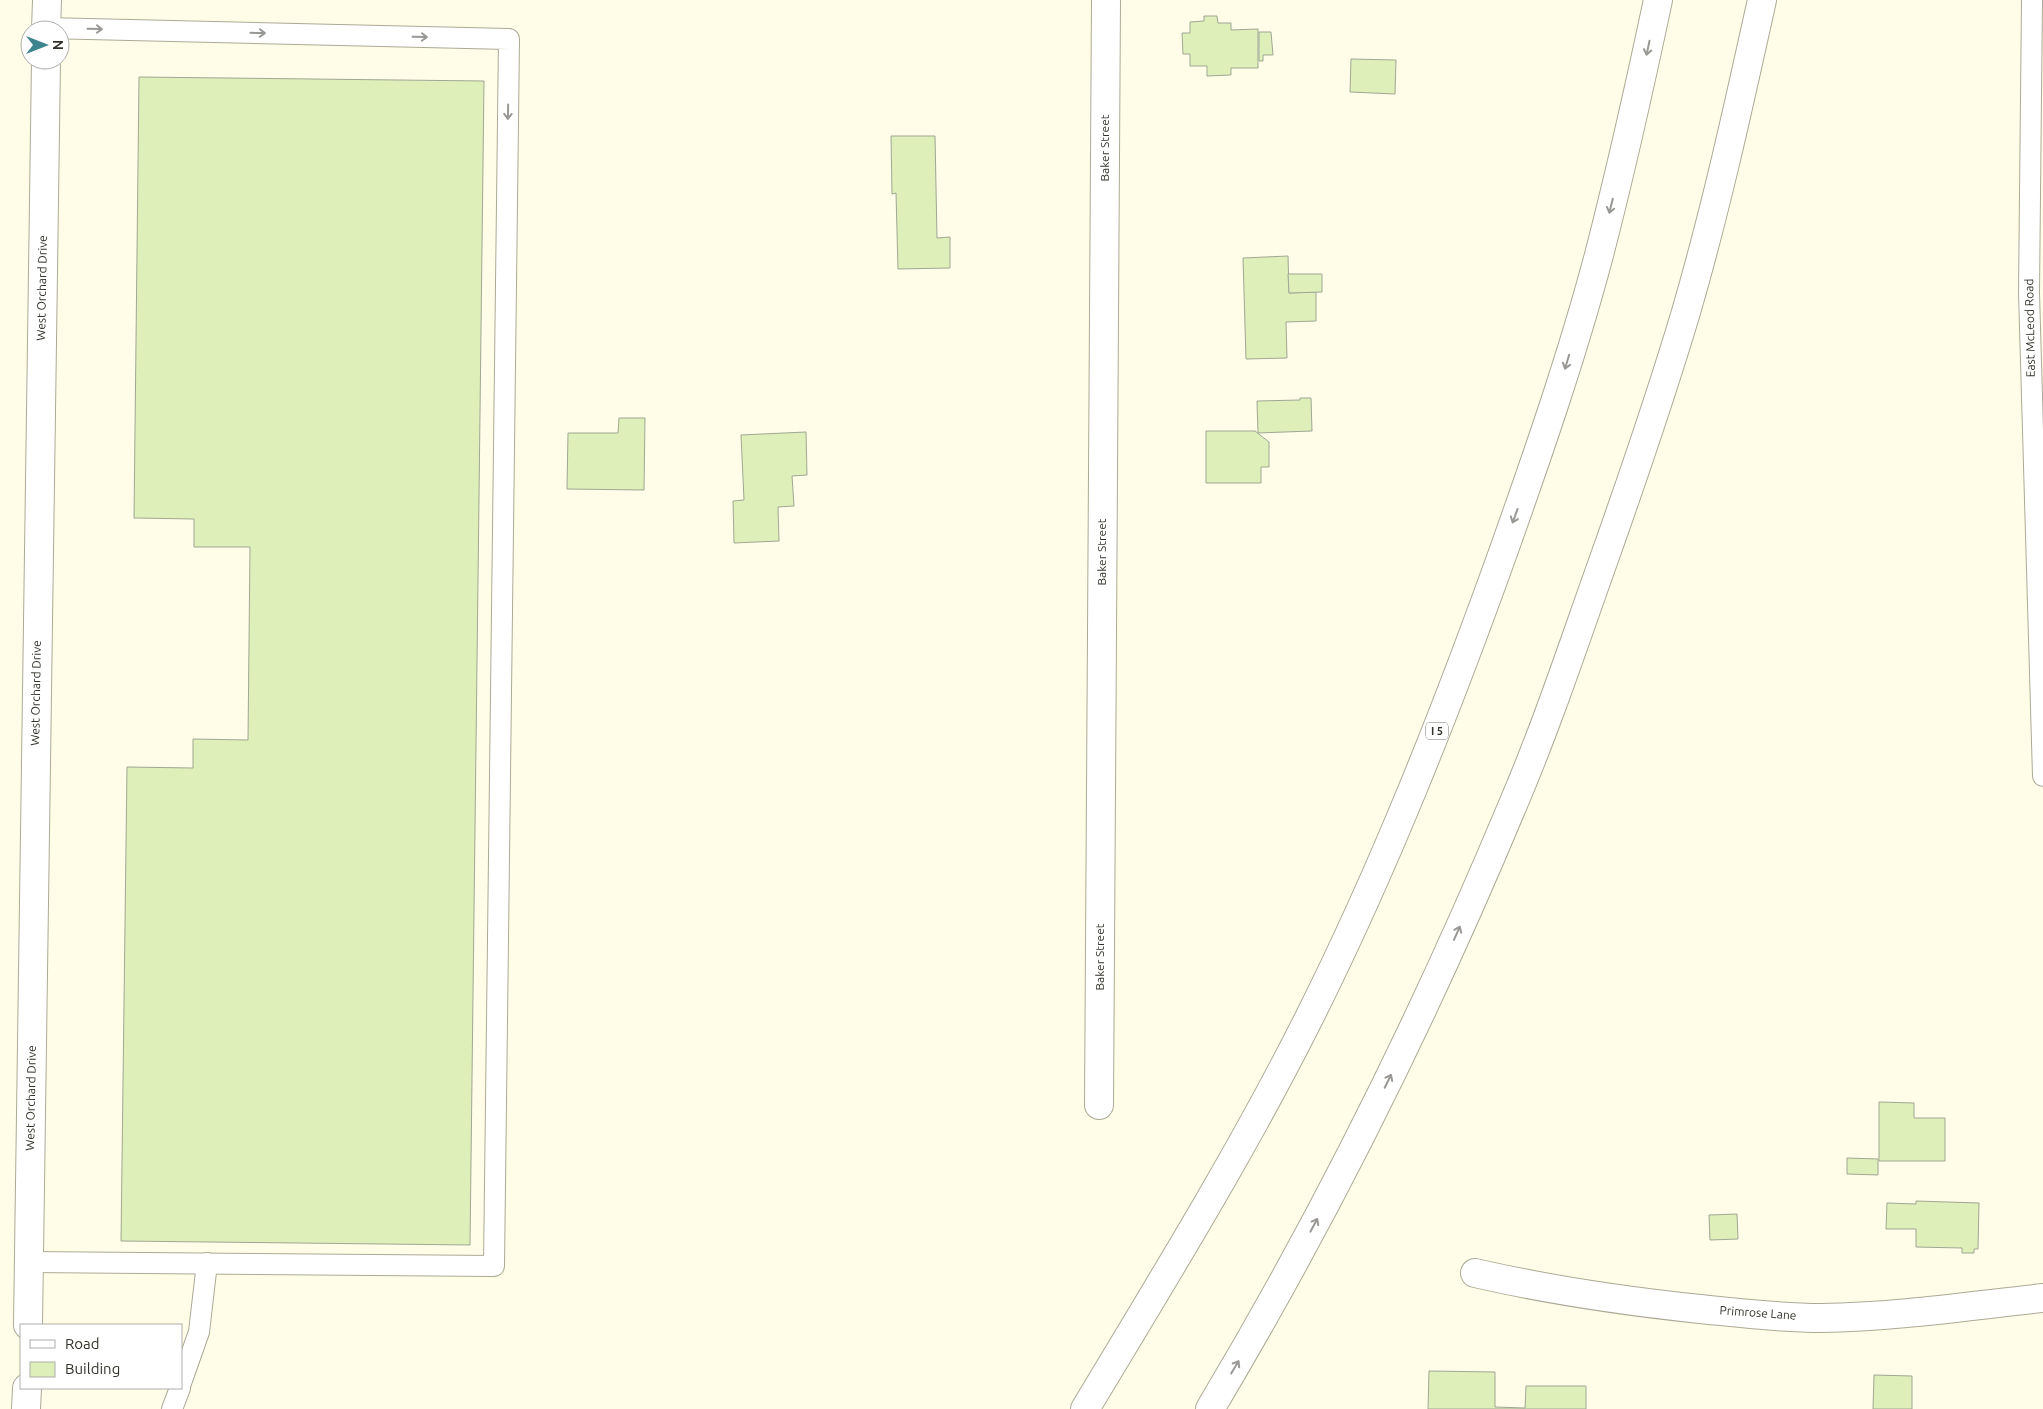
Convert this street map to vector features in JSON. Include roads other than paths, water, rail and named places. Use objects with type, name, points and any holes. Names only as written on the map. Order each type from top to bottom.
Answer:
[{"type":"main road","points":[[46,20],[47,0]]},
{"type":"main road","name":"Baker Street","points":[[1099,1105],[1106,0]]},
{"type":"main road","name":"I 5","points":[[1086,1409],[1242,1144],[1308,1021],[1377,874],[1428,752],[1472,639],[1560,385],[1598,258],[1631,126],[1658,0]]},
{"type":"main road","points":[[1210,1409],[1292,1266],[1366,1128],[1424,1006],[1516,798],[1566,668],[1686,312],[1713,210],[1762,0]]},
{"type":"main road","name":"West Orchard Drive","points":[[28,1324],[35,719],[46,70]]},
{"type":"main road","name":"Primrose Lane","points":[[1475,1274],[1576,1293],[1657,1304],[1738,1313],[1820,1318],[1906,1313],[2043,1298]]},
{"type":"main road","points":[[26,1409],[27,1389]]},
{"type":"lane","name":"East McLeod Road","points":[[2032,0],[2029,293],[2043,776]]},
{"type":"lane","points":[[30,1262],[494,1266],[509,39],[70,30]]},
{"type":"lane","points":[[182,1380],[199,1332],[207,1263]]},
{"type":"lane","points":[[172,1409],[180,1389]]}]
